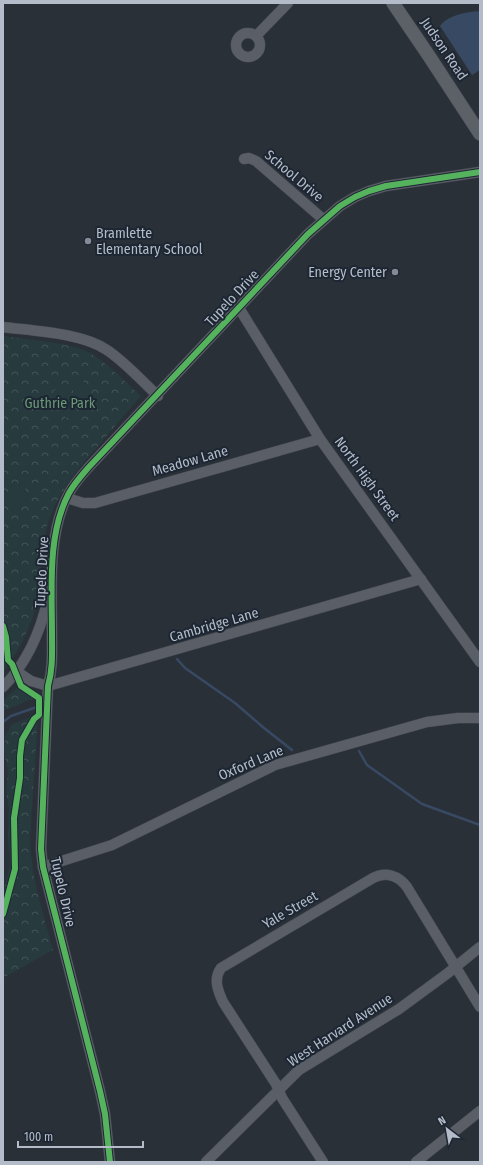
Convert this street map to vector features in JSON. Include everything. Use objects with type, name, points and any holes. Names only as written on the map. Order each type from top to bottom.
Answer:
[{"type":"main road","name":"Judson Road","points":[[393,3],[433,61],[480,134]]},
{"type":"street","points":[[256,36],[288,3]]},
{"type":"street","name":"School Drive","points":[[244,159],[249,158],[256,161],[324,220]]},
{"type":"street","name":"Tupelo Drive","points":[[110,1162],[105,1114],[100,1091],[43,867],[41,836],[48,686],[52,671],[52,578],[57,524],[67,498],[75,484],[88,468],[324,220],[349,200],[362,193],[377,188],[480,172]]},
{"type":"street","name":"North High Street","points":[[239,308],[320,439],[480,662]]},
{"type":"street","points":[[3,327],[76,337],[93,342],[108,351],[158,396]]},
{"type":"street","name":"Meadow Lane","points":[[67,498],[83,503],[95,503],[320,439]]},
{"type":"street","points":[[3,687],[13,677],[35,641],[44,617],[52,578]]},
{"type":"street","name":"Cambridge Lane","points":[[48,686],[421,579]]},
{"type":"street","points":[[16,671],[31,681],[48,686]]},
{"type":"street","name":"Oxford Lane","points":[[43,867],[112,845],[275,765],[427,722],[458,718],[480,718]]},
{"type":"street","name":"Yale Street","points":[[279,1090],[223,1002],[217,984],[218,974],[221,968],[226,964],[373,878],[380,875],[390,875],[400,880],[407,887],[455,967]]},
{"type":"street","name":"West Harvard Avenue","points":[[206,1162],[304,1067],[399,1009],[480,947]]},
{"type":"street","points":[[455,967],[480,1007]]},
{"type":"street","points":[[279,1090],[282,1098],[323,1162]]},
{"type":"street","points":[[416,1162],[480,1111]]},
{"type":"green space","name":"Guthrie Park","points":[[3,336],[69,346],[88,352],[109,366],[141,396],[76,472],[57,501],[48,523],[43,545],[40,583],[36,606],[23,641],[3,671]]},
{"type":"green space","points":[[82,378],[95,405],[82,411],[70,383]]},
{"type":"green space","points":[[66,386],[78,413],[66,418],[53,391]]},
{"type":"green space","points":[[15,482],[26,489],[12,510],[3,504],[3,501]]},
{"type":"green space","points":[[19,687],[34,698],[3,711],[3,700]]},
{"type":"green space","points":[[38,715],[30,839],[38,895],[53,950],[3,978],[3,894],[10,864],[8,836],[9,810],[6,791],[8,773],[4,751],[5,736],[12,724]]},
{"type":"water","points":[[480,11],[480,70],[472,75],[440,26],[443,22],[452,17],[463,13]]},
{"type":"waterway","points":[[177,659],[185,668],[235,703],[292,750]]},
{"type":"waterway","points":[[3,722],[11,716],[37,707]]},
{"type":"waterway","points":[[359,751],[367,765],[422,804],[480,825]]},
{"type":"cycle path","points":[[110,1162],[105,1114],[100,1091],[43,867],[41,849],[48,686],[52,660],[52,562],[57,526],[62,509],[69,493],[88,468],[308,234],[340,206],[355,197],[386,186],[480,172]]},
{"type":"cycle path","points":[[3,626],[6,637],[8,660],[12,664],[21,686],[39,698],[39,715],[34,719],[22,740],[20,778],[14,818],[15,869],[3,914]]},
{"type":"place","name":"Bramlette Elementary School","points":[[88,241]]},
{"type":"place","name":"Energy Center","points":[[395,272]]}]
